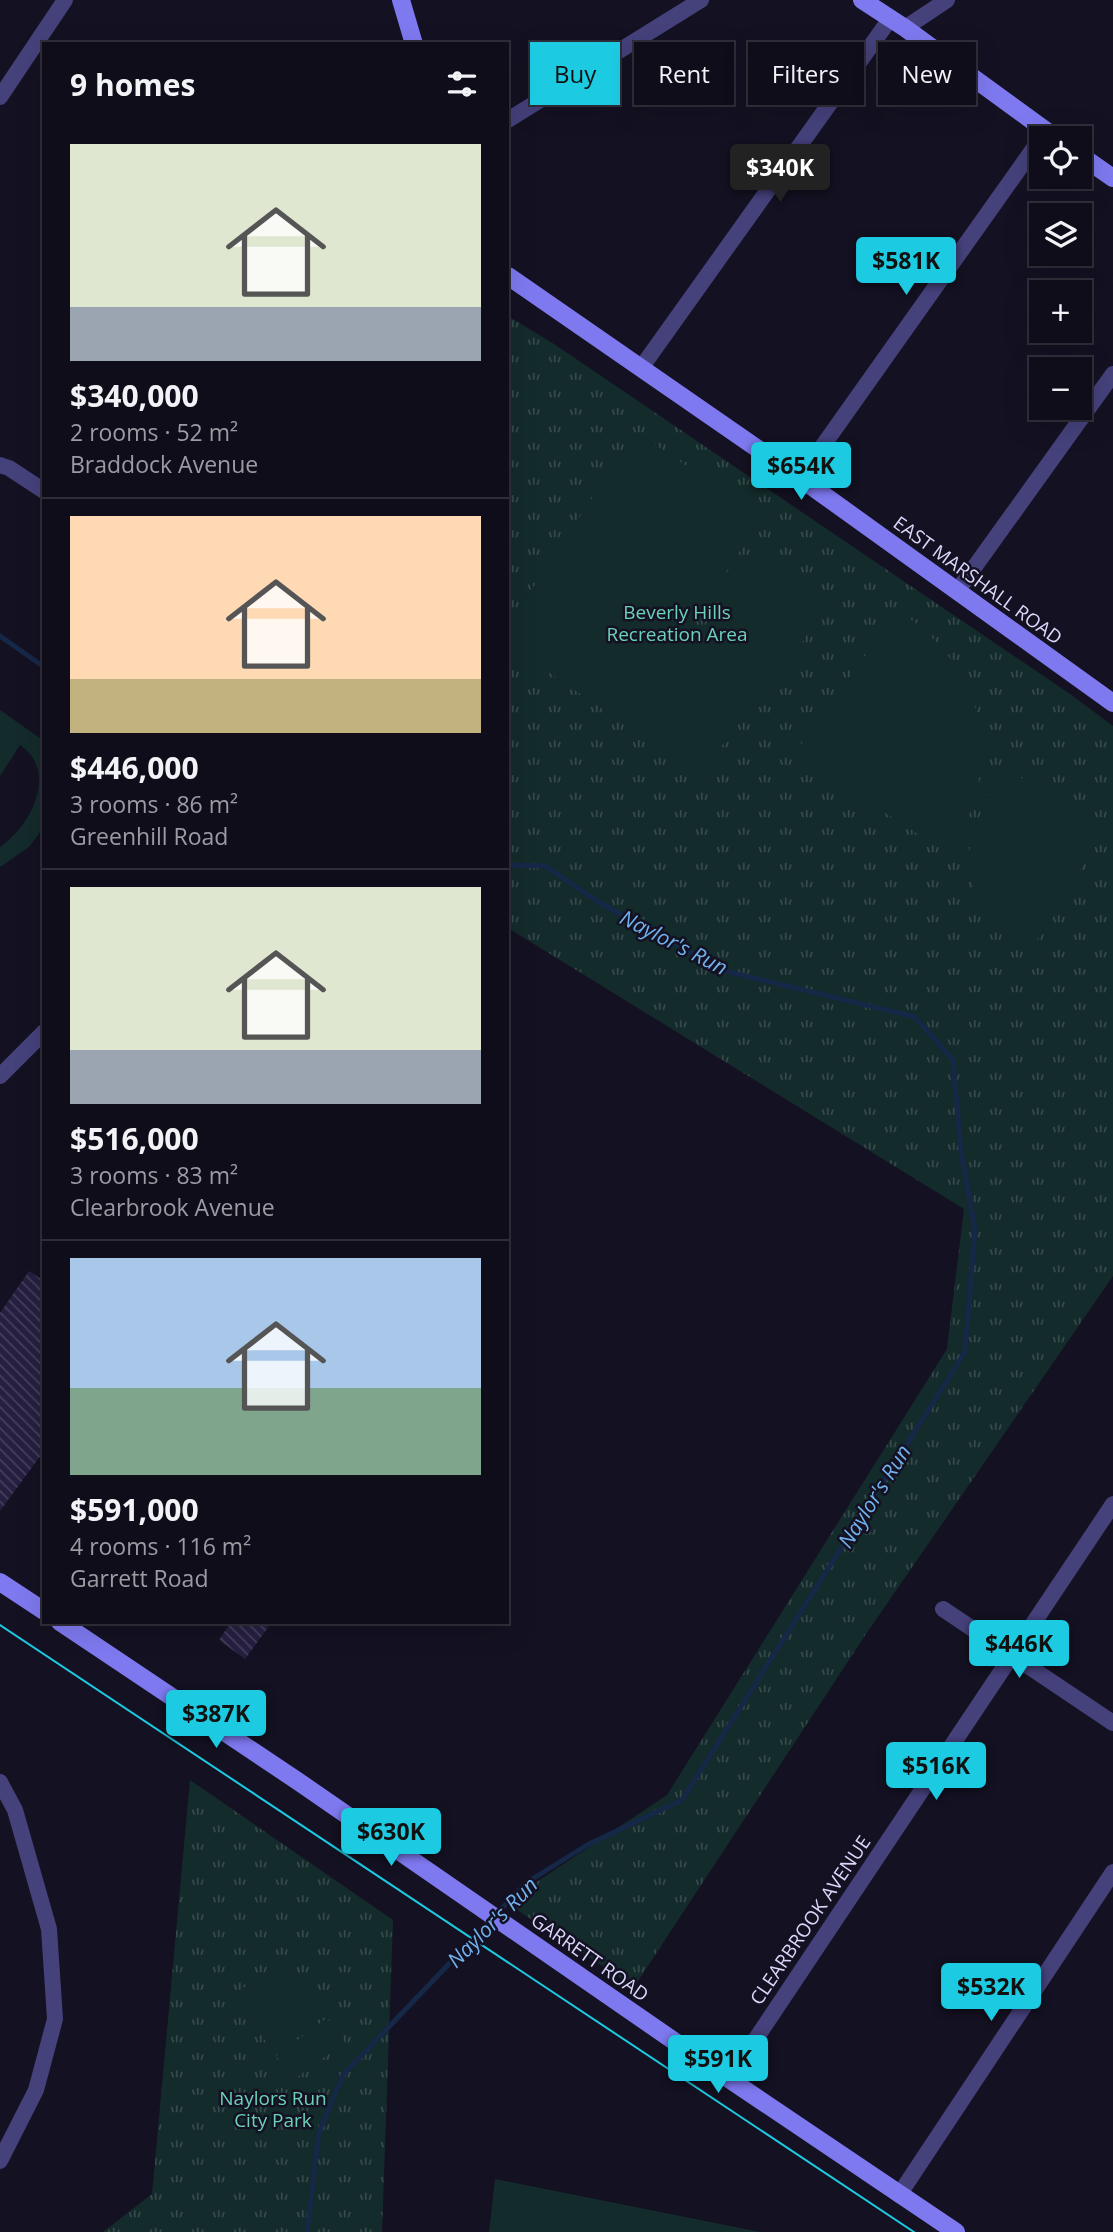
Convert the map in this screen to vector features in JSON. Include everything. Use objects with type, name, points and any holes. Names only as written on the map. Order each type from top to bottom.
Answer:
[{"type":"main road","points":[[401,0],[413,42]]},
{"type":"main road","points":[[862,0],[898,23],[1039,126]]},
{"type":"main road","points":[[1092,163],[1113,178]]},
{"type":"main road","name":"EAST MARSHALL ROAD","points":[[509,277],[800,478],[1113,703]]},
{"type":"main road","points":[[0,1582],[42,1610]]},
{"type":"main road","name":"GARRETT ROAD","points":[[63,1624],[956,2232]]},
{"type":"street","points":[[0,97],[65,0]]},
{"type":"street","points":[[509,119],[701,0]]},
{"type":"street","points":[[641,368],[898,23],[947,0]]},
{"type":"street","points":[[800,478],[1029,165]]},
{"type":"street","points":[[958,590],[1113,374]]},
{"type":"street","points":[[0,465],[42,490]]},
{"type":"street","points":[[0,1076],[42,1034]]},
{"type":"street","name":"CLEARBROOK AVENUE","points":[[729,2079],[1113,1504]]},
{"type":"street","points":[[943,1609],[1113,1723]]},
{"type":"street","points":[[0,1782],[15,1810],[49,1928],[55,2019],[36,2090],[0,2161]]},
{"type":"street","points":[[899,2195],[1113,1872]]},
{"type":"green space","name":"Beverly Hills Recreation Area","points":[[509,317],[554,344],[1070,694],[1113,726],[1113,1276],[866,1634],[634,1987],[511,1906],[535,1883],[667,1795],[947,1349],[964,1209],[509,929]]},
{"type":"green space","name":"Beverly Hills Recreation Area","points":[[636,432],[762,517],[678,645],[692,645],[753,553],[828,603],[761,705],[755,702],[699,776],[626,723],[509,646],[509,623]]},
{"type":"green space","points":[[898,610],[928,634],[952,661],[969,690],[979,721],[982,753],[978,786],[967,820],[949,854],[794,754]]},
{"type":"green space","points":[[0,710],[42,740],[42,830],[29,847],[0,867],[0,847],[22,826],[30,813],[39,784],[38,769],[32,756],[20,745],[0,776]]},
{"type":"green space","points":[[1009,768],[1099,839],[1034,945],[988,909],[974,886],[970,869],[970,851],[980,815]]},
{"type":"green space","name":"Naylors Run City Park","points":[[190,1780],[393,1920],[382,2232],[103,2232],[152,2194]]},
{"type":"green space","points":[[284,1958],[302,1981],[250,2020],[232,1996]]},
{"type":"green space","points":[[306,1988],[324,2012],[272,2050],[255,2026]]},
{"type":"green space","points":[[327,2018],[345,2042],[293,2080],[276,2056]]},
{"type":"green space","points":[[495,2179],[760,2232],[489,2232]]},
{"type":"building","points":[[29,1271],[42,1280],[42,1454],[0,1511],[0,1313]]},
{"type":"building","points":[[230,1624],[271,1624],[245,1659],[219,1640]]},
{"type":"waterway","name":"Naylor's Run","points":[[0,636],[42,666]]},
{"type":"waterway","name":"Naylor's Run","points":[[307,2232],[319,2132],[343,2075],[526,1883],[587,1845],[682,1800],[965,1352],[975,1229],[961,1152],[953,1060],[915,1017],[725,971],[600,903],[545,866],[509,865]]},
{"type":"tram line","points":[[0,1625],[914,2232]]}]
